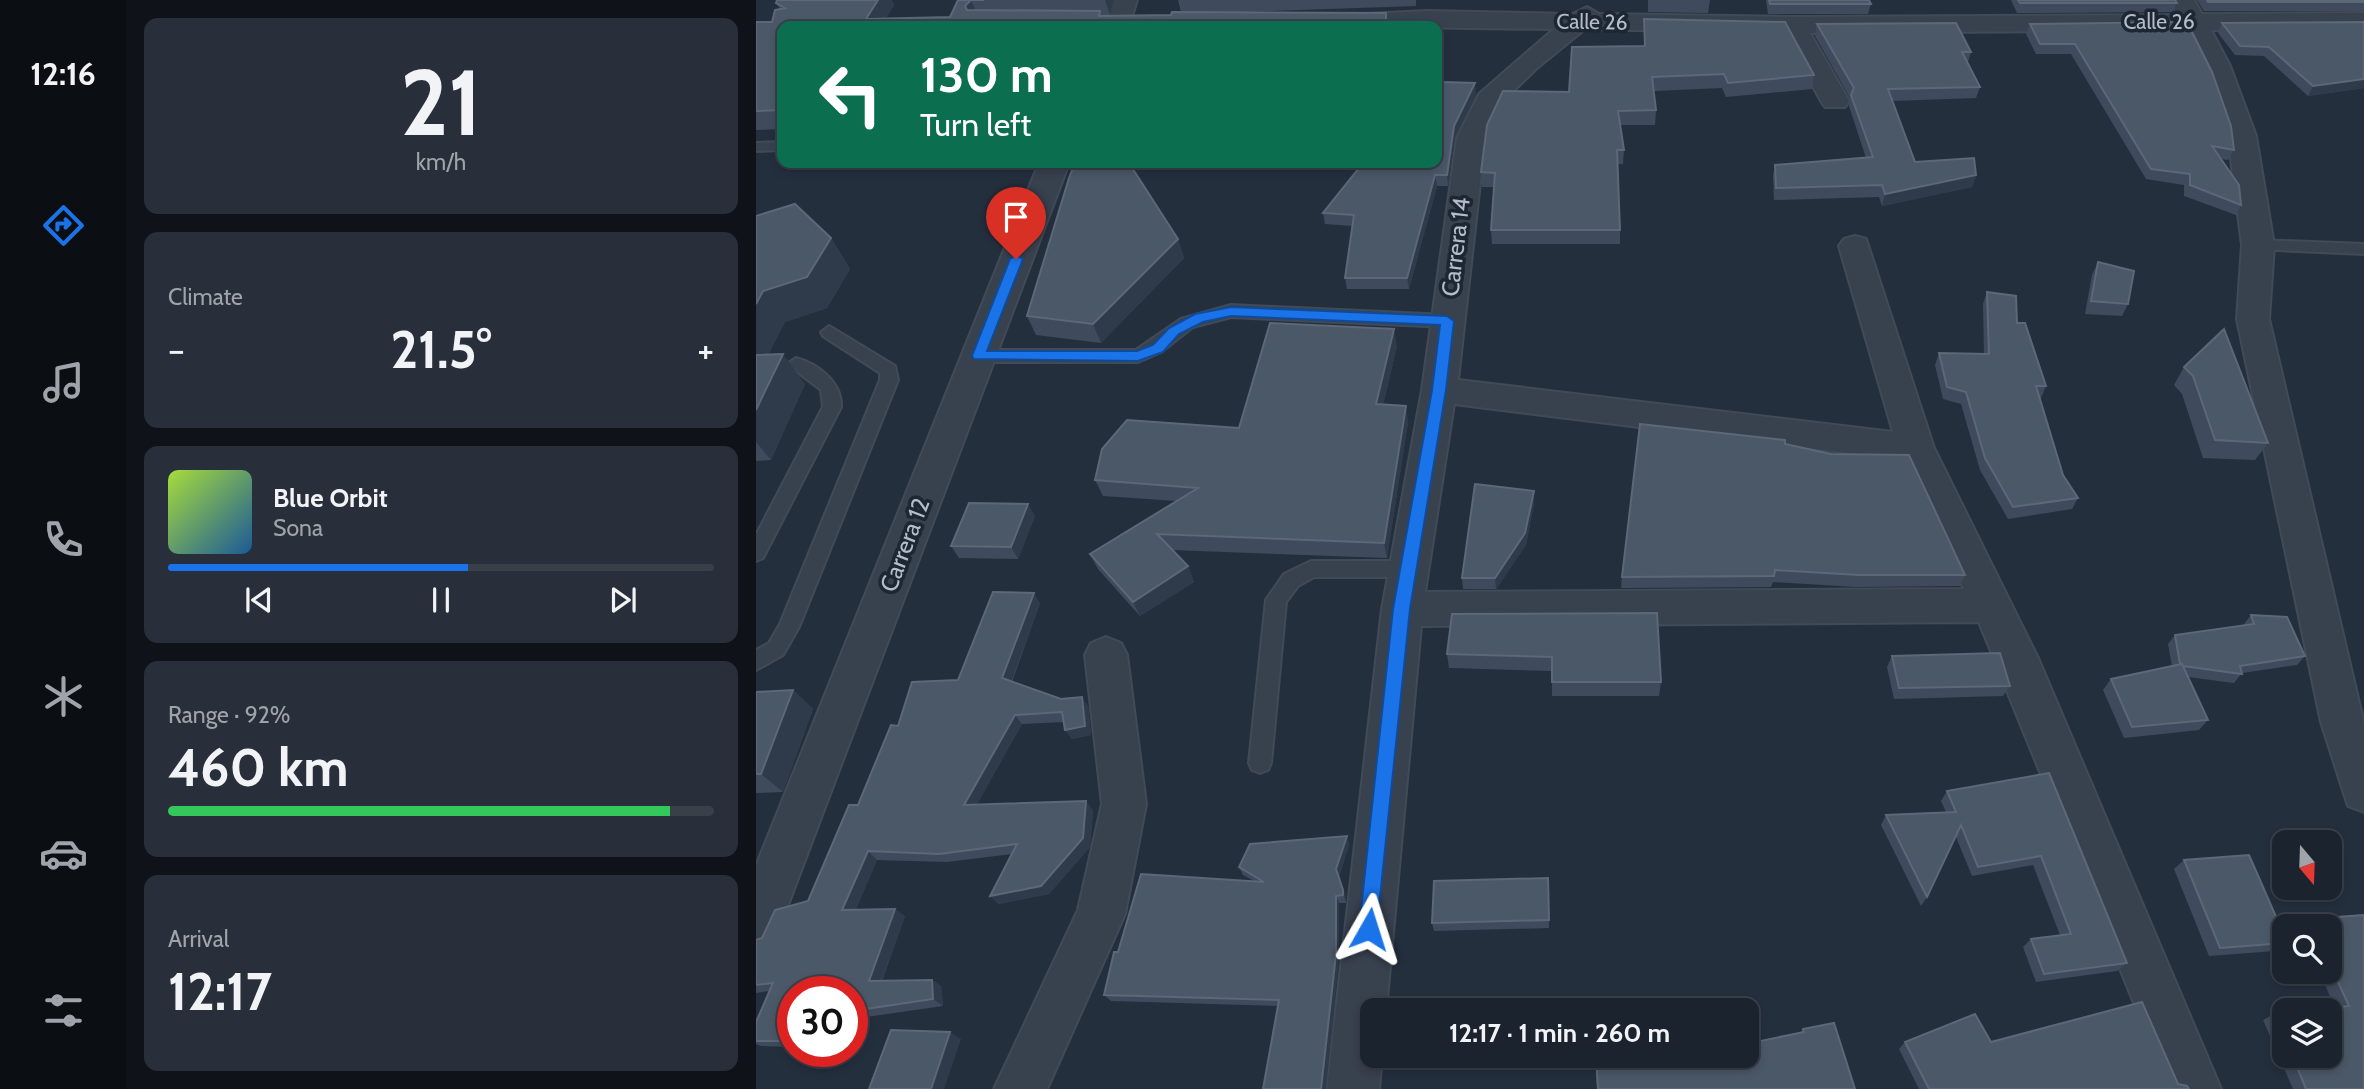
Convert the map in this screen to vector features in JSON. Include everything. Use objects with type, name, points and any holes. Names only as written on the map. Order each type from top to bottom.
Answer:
[{"type":"street","name":"Calle 26","points":[[1309,21],[1427,9],[1591,11],[1793,25],[1993,12],[2188,11],[2364,21]]},
{"type":"street","name":"Carrera 14","points":[[1353,1089],[1402,609],[1439,390],[1471,138],[1489,100],[1528,62],[1591,11]]},
{"type":"street","points":[[2188,11],[2217,66],[2242,136],[2258,245],[2253,319],[2342,722],[2364,791]]},
{"type":"street","points":[[1793,25],[1835,101]]},
{"type":"street","name":"Carrera 12","points":[[756,926],[1052,168]]},
{"type":"street","points":[[1855,246],[1916,448],[2017,658],[2194,1089]]},
{"type":"street","points":[[1439,390],[1916,448]]},
{"type":"street","points":[[1402,609],[1990,605]]},
{"type":"street","points":[[1020,1089],[1101,914],[1124,804],[1105,655]]},
{"type":"lane","points":[[756,147],[777,146]]},
{"type":"lane","points":[[2258,245],[2364,249]]},
{"type":"lane","points":[[979,356],[1138,356],[1158,349],[1174,331],[1199,318],[1231,311],[1447,321]]},
{"type":"lane","points":[[756,661],[776,649],[789,626],[889,380],[889,370],[881,363],[829,332]]},
{"type":"lane","points":[[756,553],[831,407],[834,393],[831,387],[796,364]]},
{"type":"lane","points":[[1260,763],[1276,600],[1283,590],[1291,580],[1311,569],[1408,569]]},
{"type":"building","points":[[777,0],[878,0],[866,19],[950,17],[958,0],[971,0],[965,6],[967,10],[1100,11],[1099,16],[1171,15],[1172,12],[1386,13],[1386,21],[777,21],[777,110],[756,111],[756,22],[772,22],[775,10],[785,8],[776,3]]},
{"type":"building","points":[[1769,0],[1869,0],[1871,4],[1770,4]]},
{"type":"building","points":[[2018,0],[2175,0],[2177,3],[2020,3]]},
{"type":"building","points":[[2207,0],[2364,0],[2364,2],[2208,2]]},
{"type":"building","points":[[1644,19],[1785,22],[1814,75],[1728,83],[1724,74],[1652,77],[1656,110],[1618,111],[1624,150],[1617,150],[1620,230],[1491,230],[1495,173],[1481,172],[1487,125],[1503,91],[1569,92],[1572,47],[1645,46]]},
{"type":"building","points":[[2187,22],[2212,72],[2231,126],[2234,150],[2212,146],[2239,185],[2241,205],[2190,185],[2190,174],[2151,169],[2075,44],[2040,44],[2030,24]]},
{"type":"building","points":[[2364,22],[2364,79],[2313,86],[2269,47],[2240,46],[2222,23]]},
{"type":"building","points":[[1956,23],[1971,52],[1962,52],[1980,87],[1888,89],[1915,162],[1974,158],[1976,175],[1885,194],[1882,185],[1776,188],[1775,165],[1873,157],[1851,95],[1854,88],[1817,24]]},
{"type":"building","points":[[1443,82],[1475,83],[1454,126],[1447,175],[1435,175],[1407,278],[1345,278],[1354,215],[1323,213],[1359,168],[1442,168]]},
{"type":"building","points":[[1073,168],[1132,168],[1178,239],[1093,324],[1027,316]]},
{"type":"building","points":[[795,204],[831,238],[807,277],[763,291],[756,304],[756,216]]},
{"type":"building","points":[[2098,262],[2134,271],[2128,304],[2091,301]]},
{"type":"building","points":[[1987,292],[2016,296],[2017,323],[2025,323],[2046,386],[2036,386],[2063,475],[2078,498],[2013,507],[1985,458],[1966,392],[1947,387],[1939,353],[1989,354]]},
{"type":"building","points":[[1270,323],[1394,329],[1376,404],[1406,406],[1384,543],[1157,534],[1188,566],[1133,602],[1090,554],[1198,488],[1095,480],[1102,449],[1127,420],[1239,428]]},
{"type":"building","points":[[2224,329],[2268,443],[2215,440],[2193,376],[2184,367]]},
{"type":"building","points":[[783,354],[756,410],[756,355]]},
{"type":"building","points":[[1640,424],[1785,440],[1785,444],[1831,454],[1909,455],[1965,575],[1859,575],[1775,570],[1774,576],[1622,577]]},
{"type":"building","points":[[1475,484],[1534,491],[1525,533],[1495,578],[1462,578]]},
{"type":"building","points":[[969,503],[1028,504],[1011,547],[951,546]]},
{"type":"building","points":[[993,592],[1034,593],[1002,678],[1061,699],[1082,697],[1085,726],[1065,730],[1062,712],[1015,715],[964,805],[1086,801],[1083,838],[1041,886],[990,896],[1017,844],[939,854],[868,851],[842,910],[895,909],[869,981],[932,980],[933,999],[868,1009],[868,976],[777,976],[777,1041],[756,1041],[756,1022],[773,983],[756,985],[756,940],[762,938],[775,910],[808,901],[849,805],[858,805],[891,725],[898,726],[912,682],[958,680]]},
{"type":"building","points":[[1657,613],[1661,682],[1552,682],[1552,657],[1447,654],[1452,614]]},
{"type":"building","points":[[2251,615],[2287,617],[2305,656],[2240,666],[2242,674],[2180,664],[2175,635],[2254,624]]},
{"type":"building","points":[[2000,653],[2010,686],[1899,688],[1892,656]]},
{"type":"building","points":[[2182,664],[2208,720],[2132,727],[2111,679]]},
{"type":"building","points":[[793,690],[761,774],[756,774],[756,692]]},
{"type":"building","points":[[2049,773],[2127,963],[2044,974],[2031,939],[2071,934],[2041,856],[1978,867],[1961,825],[1927,897],[1886,815],[1956,812],[1947,791]]},
{"type":"building","points":[[1347,836],[1336,869],[1343,895],[1336,896],[1336,954],[1321,1089],[1263,1089],[1279,1000],[1104,995],[1114,952],[1118,952],[1141,874],[1264,882],[1239,867],[1250,844]]},
{"type":"building","points":[[2249,855],[2275,914],[2272,914],[2272,944],[2220,948],[2184,860]]},
{"type":"building","points":[[1548,878],[1549,920],[1432,923],[1434,881]]},
{"type":"building","points":[[2364,915],[2364,1089],[2306,1089],[2297,1068],[2342,1068],[2342,1007],[2349,1006],[2339,984],[2342,984],[2342,917]]},
{"type":"building","points":[[2142,1002],[2178,1084],[2189,1089],[1929,1089],[1905,1042],[1975,1014],[1991,1042]]},
{"type":"building","points":[[1834,1023],[1855,1089],[1598,1089],[1597,1068],[1759,1068],[1759,1041],[1804,1032],[1803,1029]]},
{"type":"building","points":[[891,1030],[950,1032],[931,1089],[869,1089]]},
{"type":"route","points":[[1016,259],[979,356],[1138,356],[1158,349],[1174,331],[1199,318],[1231,311],[1447,321],[1439,390],[1402,609],[1369,929]]}]
